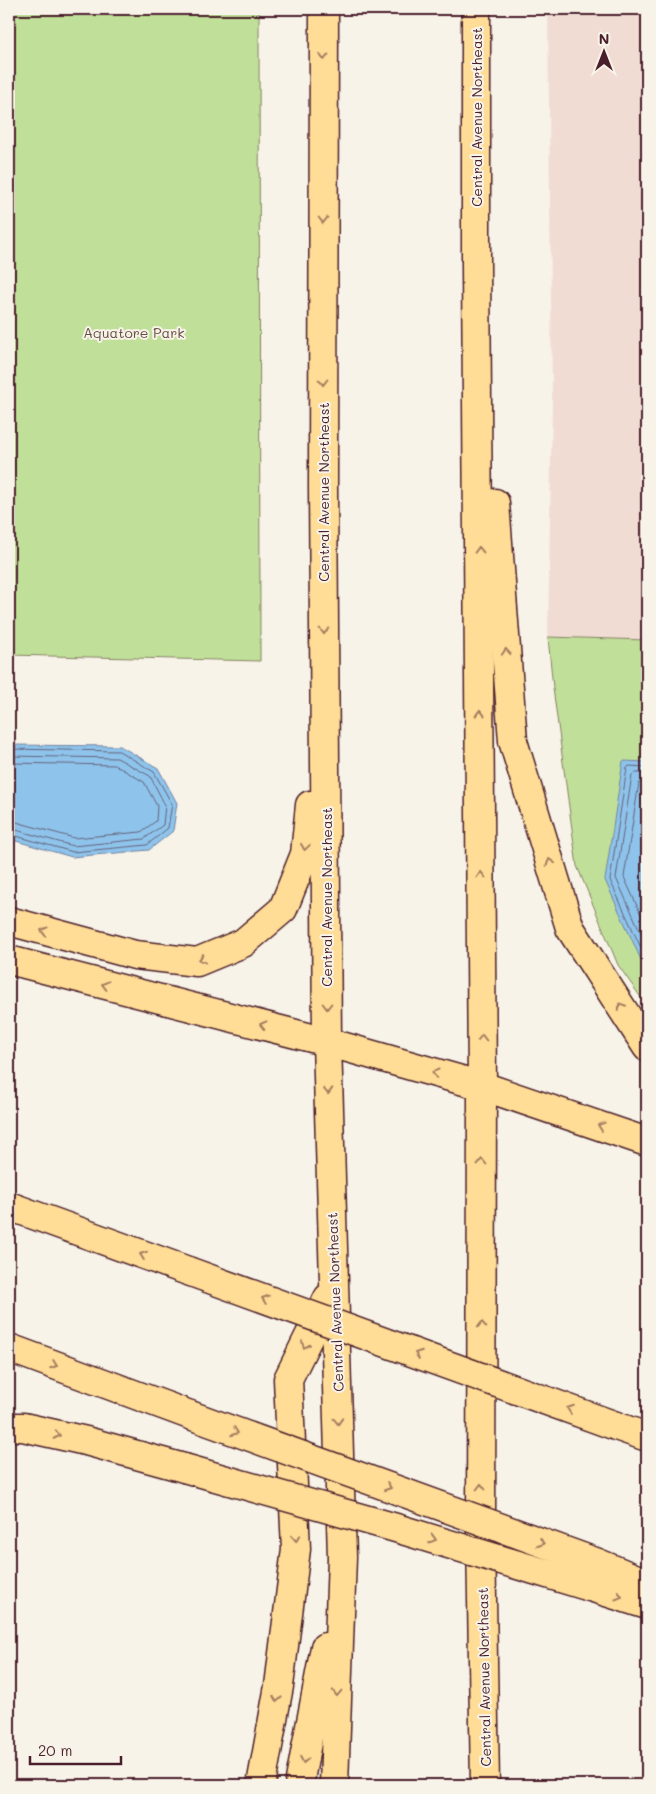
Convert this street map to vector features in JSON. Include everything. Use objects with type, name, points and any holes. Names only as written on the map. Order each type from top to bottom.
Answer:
[{"type":"highway","name":"Central Avenue Northeast","points":[[324,9],[323,486],[327,1042],[342,1557],[334,1785]]},
{"type":"highway","name":"Central Avenue Northeast","points":[[476,9],[482,1086],[481,1536],[485,1785]]},
{"type":"highway","points":[[476,265],[513,741],[570,928],[647,1047]]},
{"type":"highway","points":[[9,921],[135,955],[197,962],[243,943],[283,909],[305,854],[324,677]]},
{"type":"highway","points":[[9,960],[327,1042],[482,1086],[647,1142]]},
{"type":"highway","points":[[9,1206],[647,1437]]},
{"type":"highway","points":[[261,1785],[279,1686],[296,1549],[288,1378],[334,1285]]},
{"type":"highway","points":[[9,1348],[190,1415],[594,1575],[647,1605]]},
{"type":"highway","points":[[9,1428],[23,1427],[86,1441],[396,1528],[594,1575],[647,1583]]},
{"type":"highway","points":[[299,1785],[342,1557]]},
{"type":"shaded area","points":[[548,9],[647,9],[647,640],[548,637],[552,401]]},
{"type":"green space","name":"Aquatore Park","points":[[9,9],[259,9],[260,661],[9,655]]},
{"type":"green space","points":[[548,637],[647,640],[647,1006],[618,965],[577,866]]},
{"type":"water","points":[[9,745],[120,746],[158,768],[177,803],[173,831],[149,850],[72,857],[9,839]]},
{"type":"water","points":[[623,761],[647,762],[647,973],[605,880]]}]
